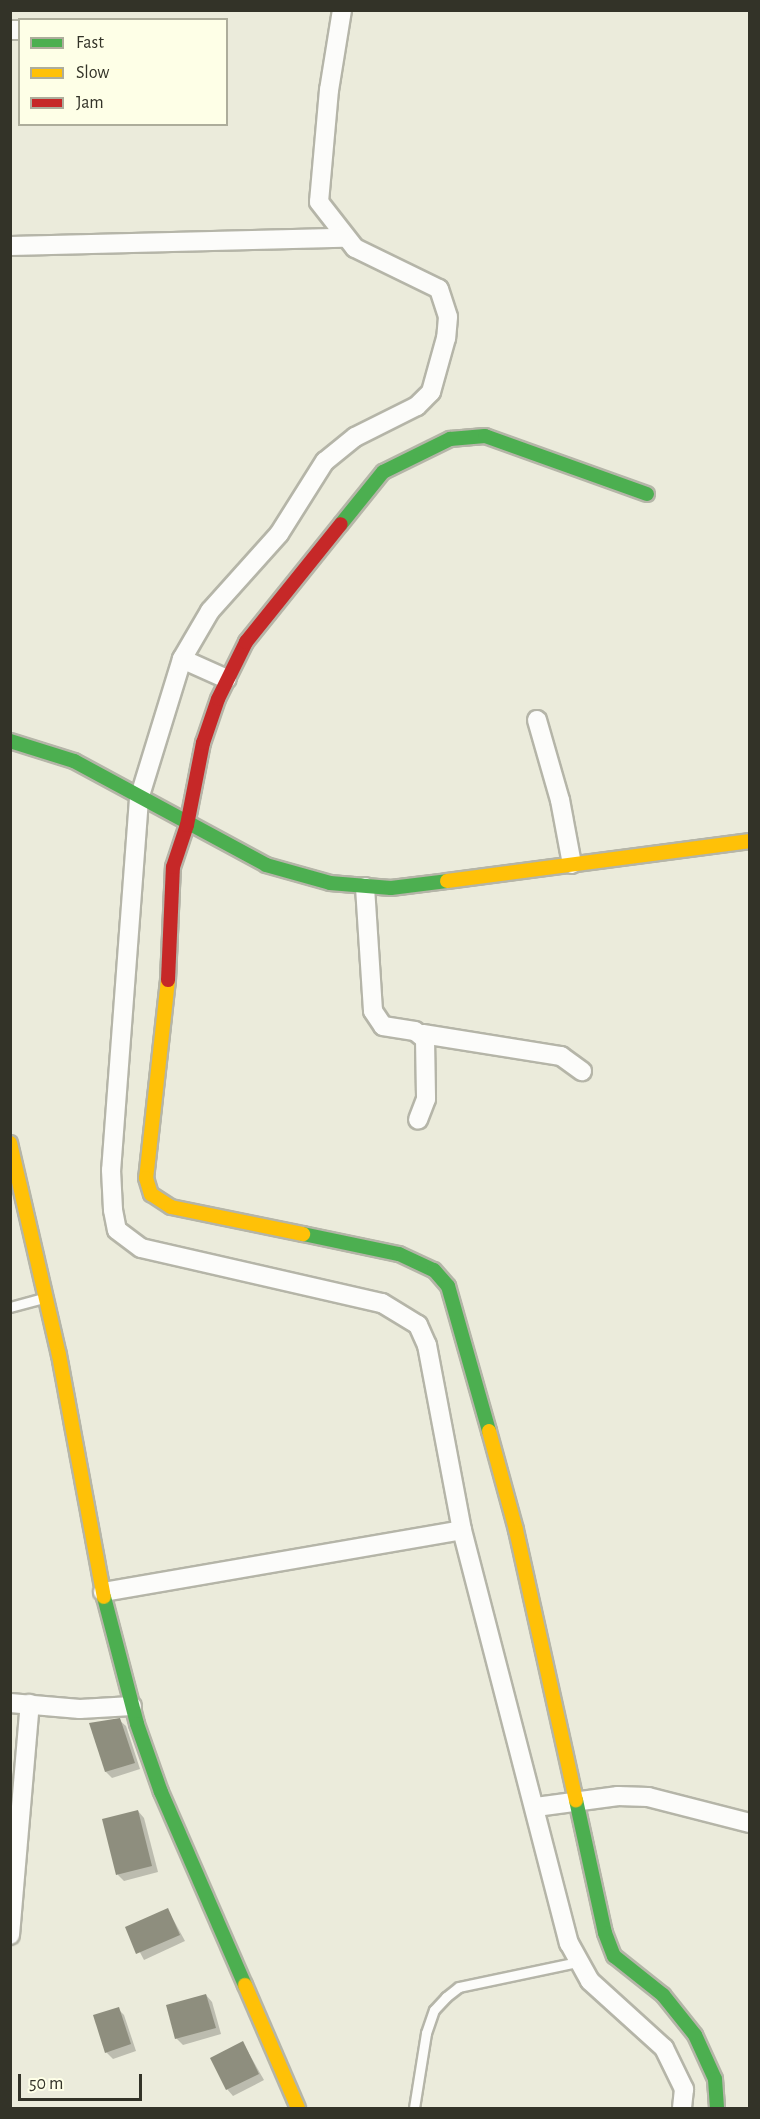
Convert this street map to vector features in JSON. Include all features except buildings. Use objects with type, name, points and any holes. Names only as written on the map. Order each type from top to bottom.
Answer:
[{"type":"street","points":[[342,10],[319,188],[324,212],[344,238],[367,256],[433,285],[443,294],[448,316],[435,385],[417,406],[355,436],[325,461],[299,507],[210,612],[187,662],[142,801],[111,1170],[117,1230],[141,1248],[382,1303],[418,1325],[428,1345],[462,1530],[540,1806],[569,1944],[590,1981],[664,2048],[684,2089],[682,2109]]},
{"type":"street","points":[[10,246],[344,238]]},
{"type":"street","points":[[647,494],[485,436],[450,439],[409,457],[383,472],[246,642],[223,678],[203,743],[173,867],[167,1008],[152,1117],[147,1186],[157,1200],[171,1207],[399,1254],[434,1270],[448,1286],[516,1530],[572,1803],[614,1956],[663,1995],[688,2025],[715,2079],[717,2109]]},
{"type":"street","points":[[187,662],[223,678]]},
{"type":"street","points":[[537,720],[560,800],[572,864]]},
{"type":"street","points":[[10,741],[74,761],[142,801],[266,865],[299,876],[365,887],[392,888],[750,841]]},
{"type":"street","points":[[365,887],[373,1011],[383,1026],[561,1056],[582,1071]]},
{"type":"street","points":[[418,1120],[426,1099],[423,1034]]},
{"type":"street","points":[[10,1143],[46,1297],[103,1592],[132,1706],[153,1772],[298,2109]]},
{"type":"street","points":[[103,1592],[462,1530]]},
{"type":"street","points":[[10,1703],[80,1709],[132,1706]]},
{"type":"street","points":[[10,1935],[30,1704]]},
{"type":"street","points":[[540,1806],[618,1796],[660,1798],[750,1823]]},
{"type":"lane","points":[[10,1306],[46,1297]]},
{"type":"lane","points":[[414,2109],[426,2033],[434,2010],[446,1997],[459,1987],[578,1962]]},
{"type":"traffic: fast","points":[[341,524],[383,472],[450,439],[485,436],[647,494]]},
{"type":"traffic: fast","points":[[10,741],[74,761],[266,865],[330,883],[391,888],[447,881]]},
{"type":"traffic: fast","points":[[303,1234],[399,1254],[434,1270],[448,1286],[489,1431]]},
{"type":"traffic: fast","points":[[104,1597],[137,1724],[161,1792],[245,1985]]},
{"type":"traffic: fast","points":[[576,1800],[605,1933],[614,1956],[663,1995],[695,2035],[715,2079],[717,2108]]},
{"type":"traffic: slow","points":[[447,881],[750,841]]},
{"type":"traffic: slow","points":[[168,980],[146,1178],[151,1194],[171,1207],[303,1234]]},
{"type":"traffic: slow","points":[[10,1143],[59,1355],[104,1597]]},
{"type":"traffic: slow","points":[[489,1431],[516,1530],[576,1800]]},
{"type":"traffic: slow","points":[[245,1985],[298,2108]]},
{"type":"traffic: jam","points":[[168,980],[173,867],[187,825],[203,743],[218,699],[246,642],[341,524]]}]
